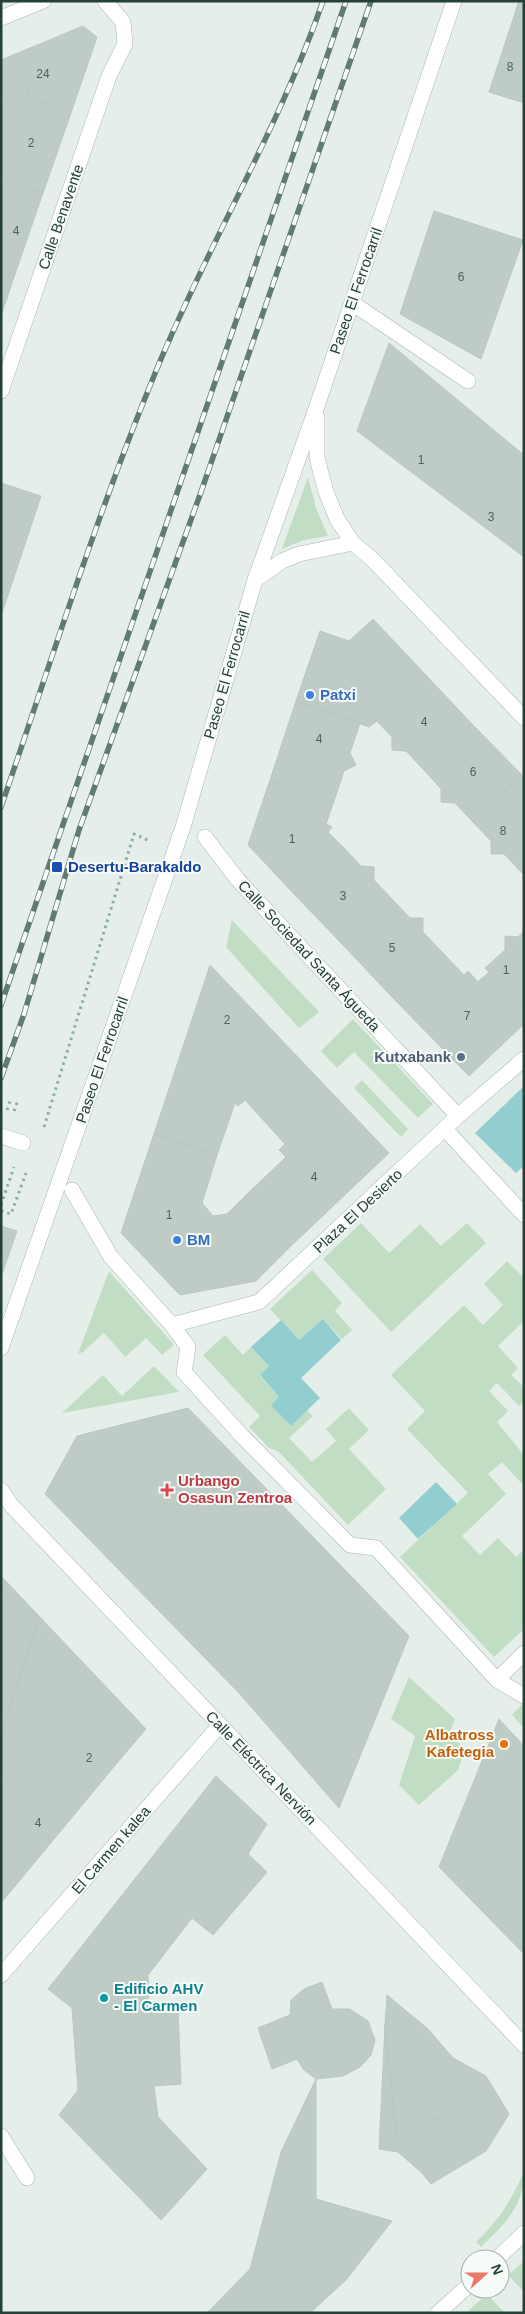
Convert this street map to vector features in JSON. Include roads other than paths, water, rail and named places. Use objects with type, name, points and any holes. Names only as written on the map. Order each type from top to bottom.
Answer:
[{"type":"street","points":[[1,18],[43,1]]},
{"type":"street","name":"Calle Benavente","points":[[1,391],[109,76],[125,44],[123,22],[105,1]]},
{"type":"street","name":"Paseo El Ferrocarril","points":[[1,1348],[183,827],[255,580],[316,409],[454,1]]},
{"type":"street","points":[[352,303],[468,381]]},
{"type":"street","points":[[316,409],[317,458],[326,492],[337,519],[353,543],[374,561],[524,718]]},
{"type":"street","points":[[255,580],[282,561],[299,554],[353,543]]},
{"type":"street","name":"Calle Sociedad Santa Águeda","points":[[205,837],[238,880],[458,1116]]},
{"type":"street","name":"Plaza El Desierto","points":[[172,1325],[259,1302],[458,1116],[524,1059]]},
{"type":"street","points":[[445,1129],[524,1215]]},
{"type":"street","points":[[1,1136],[23,1143]]},
{"type":"street","points":[[72,1190],[111,1258],[172,1325],[188,1346],[184,1372],[242,1436],[350,1545],[376,1548],[497,1680],[524,1696]]},
{"type":"street","name":"Calle Eléctrica Nervión","points":[[1,1490],[12,1506],[524,2045]]},
{"type":"street","points":[[497,1680],[524,1654]]},
{"type":"street","name":"El Carmen kalea","points":[[1,1975],[220,1725]]},
{"type":"street","points":[[1,2136],[27,2178]]},
{"type":"street","points":[[507,2249],[524,2233]]},
{"type":"street","points":[[438,2313],[460,2293]]},
{"type":"water","points":[[524,1086],[524,1166],[516,1173],[475,1133]]},
{"type":"water","points":[[323,1319],[341,1340],[301,1378],[320,1398],[291,1426],[271,1405],[279,1397],[260,1375],[269,1366],[251,1347],[281,1320],[299,1340]]},
{"type":"water","points":[[436,1482],[457,1504],[418,1539],[399,1518]]},
{"type":"tunnel","points":[[239,1693],[352,1578]]},
{"type":"railway","points":[[1,807],[75,588],[134,425],[197,278],[286,95],[323,1]]},
{"type":"railway","points":[[1,1005],[346,1]]},
{"type":"railway","points":[[1,1078],[24,1014],[79,830],[201,492],[371,1]]},
{"type":"place","name":"Patxi","points":[[310,695]]},
{"type":"place","name":"Desertu-Barakaldo","points":[[57,867]]},
{"type":"place","name":"Kutxabank","points":[[461,1057]]},
{"type":"place","name":"BM","points":[[177,1240]]},
{"type":"place","name":"Urbango Osasun Zentroa","points":[[167,1490]]},
{"type":"place","name":"Albatross Kafetegia","points":[[504,1744]]},
{"type":"place","name":"Edificio AHV - El Carmen","points":[[104,1998]]}]
